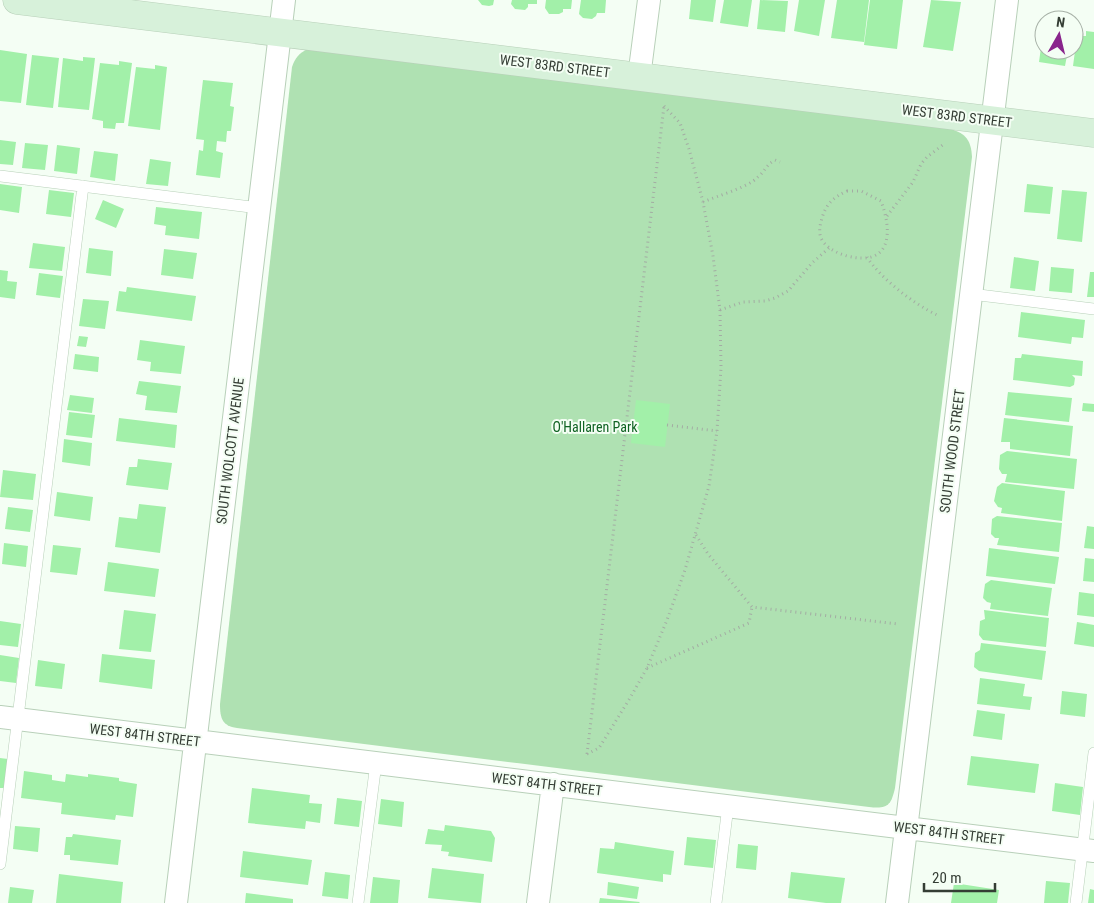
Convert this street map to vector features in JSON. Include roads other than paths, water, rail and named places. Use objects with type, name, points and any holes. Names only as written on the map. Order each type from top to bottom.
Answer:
[{"type":"street","name":"WEST 83RD STREET","points":[[17,0],[1094,132]]},
{"type":"street","name":"SOUTH WOLCOTT AVENUE","points":[[176,903],[284,0]]},
{"type":"street","points":[[639,77],[649,0]]},
{"type":"street","name":"SOUTH WOOD STREET","points":[[897,903],[1007,0]]},
{"type":"street","name":"WEST 84TH STREET","points":[[9,718],[1088,850]]},
{"type":"street","points":[[538,903],[552,784]]},
{"type":"lane","points":[[0,176],[259,208]]},
{"type":"lane","points":[[0,864],[9,718],[83,186]]},
{"type":"lane","points":[[971,294],[1094,309]]},
{"type":"lane","points":[[1076,903],[1088,850],[1094,753]]},
{"type":"lane","points":[[358,903],[376,763]]},
{"type":"lane","points":[[716,903],[728,806]]},
{"type":"park label","name":"O'Hallaren Park","points":[[595,427]]}]
